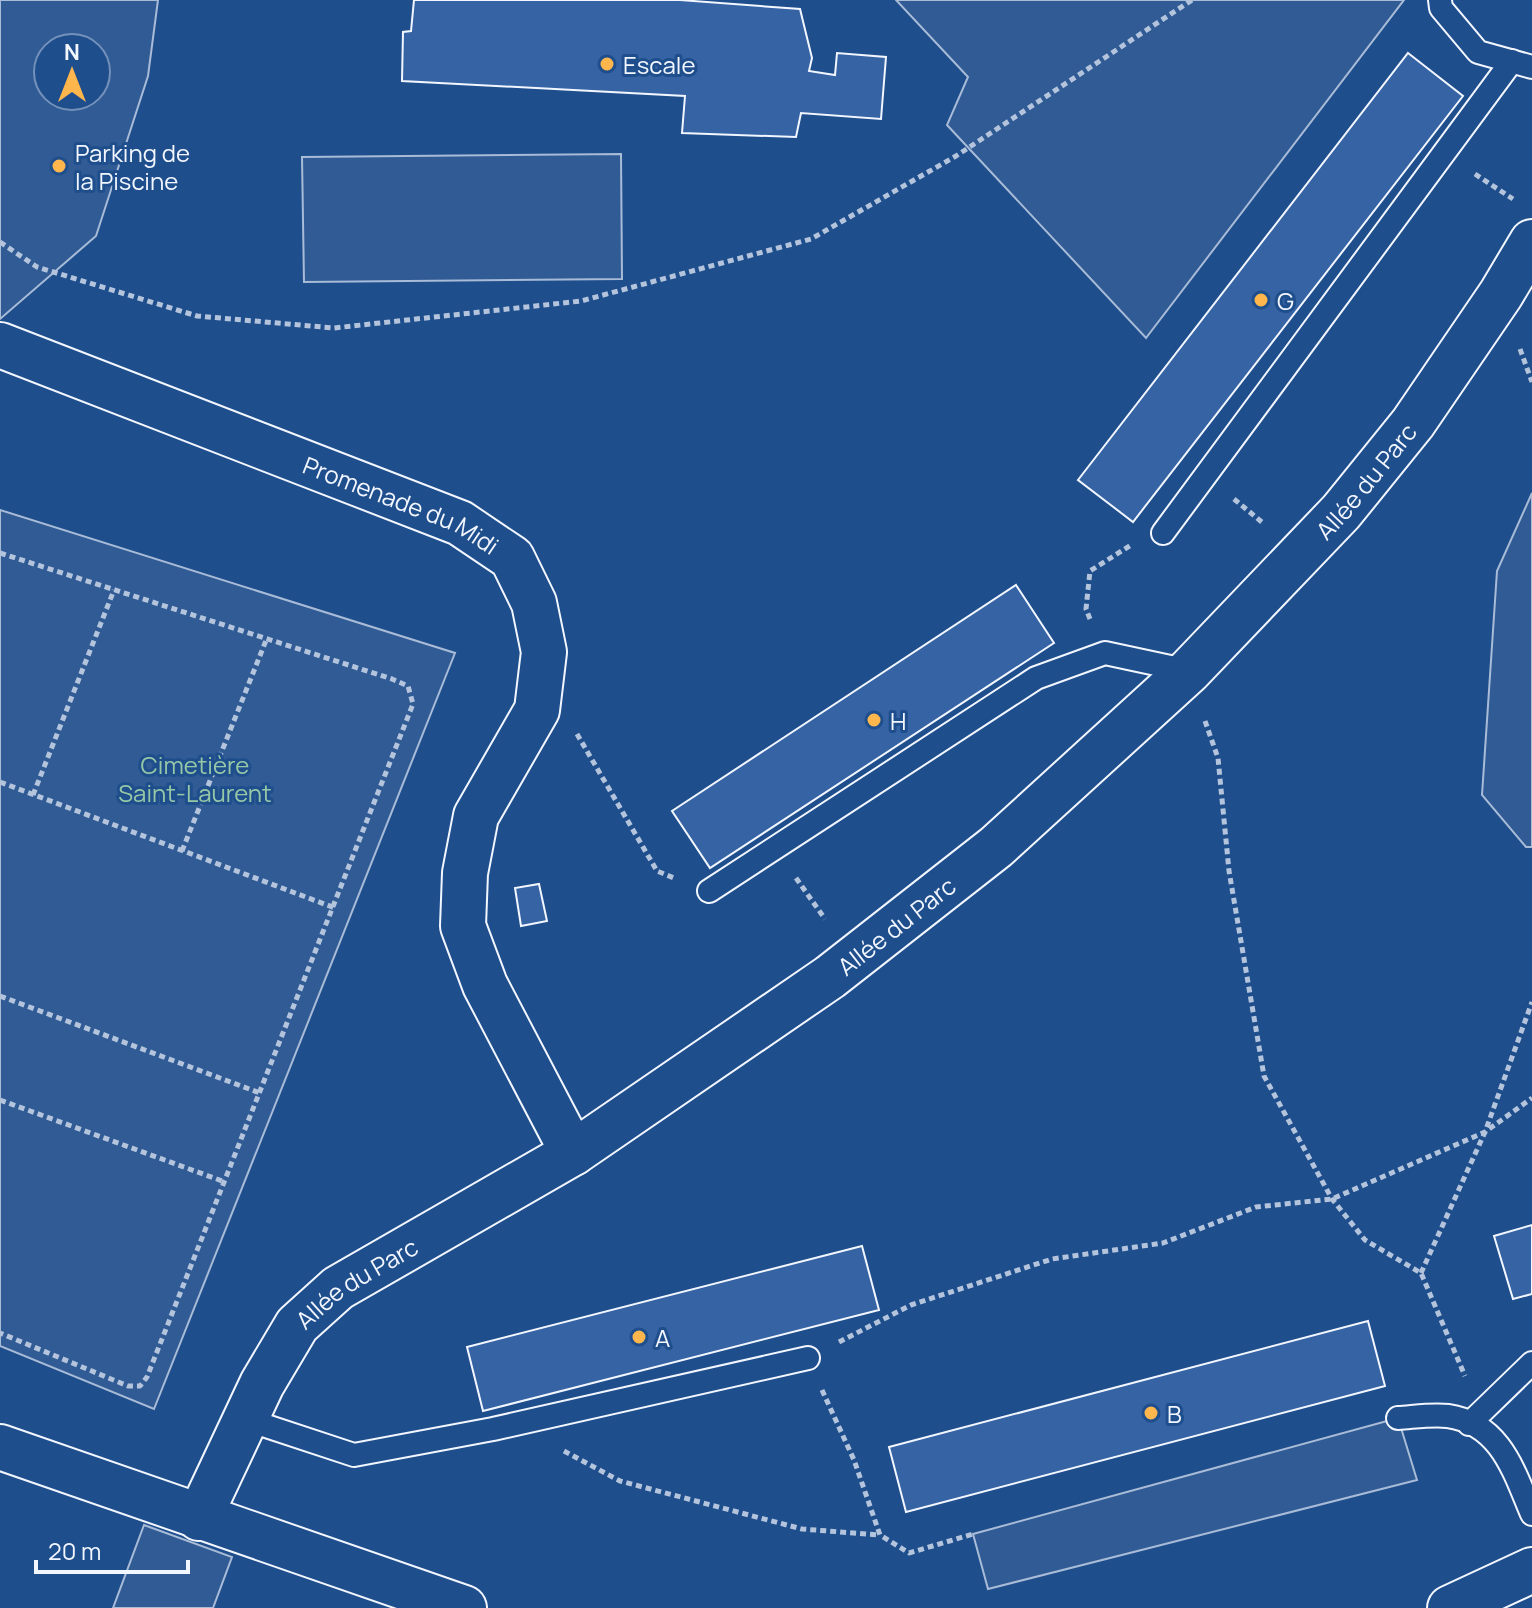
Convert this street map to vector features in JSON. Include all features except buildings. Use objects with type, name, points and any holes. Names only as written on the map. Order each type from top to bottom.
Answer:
[{"type":"street","name":"Allée du Parc","points":[[194,1530],[245,1419],[297,1325],[338,1288],[573,1153],[852,959],[996,847],[1189,671],[1341,512],[1413,423],[1501,294],[1526,223]]},
{"type":"street","name":"Promenade du Midi","points":[[0,345],[460,523],[512,558],[534,603],[544,652],[537,710],[476,816],[465,873],[463,926],[485,985],[573,1153]]},
{"type":"street","points":[[0,1447],[194,1530],[464,1608]]},
{"type":"street","points":[[1450,1608],[1532,1570]]},
{"type":"lane","points":[[1163,533],[1444,154],[1522,64],[1478,52],[1441,8],[1440,0]]},
{"type":"lane","points":[[709,891],[1036,678],[1105,653],[1189,671]]},
{"type":"lane","points":[[245,1419],[354,1455],[514,1424],[808,1358]]},
{"type":"lane","points":[[1474,1418],[1532,1363]]},
{"type":"lane","points":[[1398,1418],[1474,1418],[1504,1450],[1532,1514]]},
{"type":"path","points":[[0,242],[37,267],[197,316],[334,328],[581,301],[811,239],[956,156],[1192,0]]},
{"type":"path","points":[[1444,154],[1526,223]]},
{"type":"path","points":[[1206,475],[1300,554]]},
{"type":"path","points":[[1105,653],[1086,609],[1090,571],[1131,545],[1163,533]]},
{"type":"path","points":[[0,553],[392,679],[408,686],[413,695],[409,722],[147,1377],[140,1386],[128,1386],[0,1333]]},
{"type":"path","points":[[33,795],[114,590]]},
{"type":"path","points":[[182,851],[267,638]]},
{"type":"path","points":[[1189,671],[1218,758],[1229,871],[1264,1076],[1332,1199],[1365,1240],[1421,1273],[1474,1418]]},
{"type":"path","points":[[537,710],[574,728],[657,871],[709,891]]},
{"type":"path","points":[[0,782],[335,908]]},
{"type":"path","points":[[775,847],[852,959]]},
{"type":"path","points":[[0,996],[260,1093]]},
{"type":"path","points":[[1421,1273],[1485,1132],[1532,1002]]},
{"type":"path","points":[[880,1535],[854,1460],[808,1358],[911,1305],[1052,1259],[1163,1243],[1256,1207],[1332,1199],[1485,1132],[1532,1098]]},
{"type":"path","points":[[0,1100],[225,1182]]},
{"type":"path","points":[[514,1424],[620,1481],[802,1529],[880,1535],[909,1553],[973,1534]]},
{"type":"shaded area","name":"Parking de la Piscine","points":[[0,0],[158,0],[148,76],[96,236],[0,319]]},
{"type":"shaded area","points":[[896,0],[1404,0],[1146,338],[947,125],[968,77]]},
{"type":"shaded area","points":[[621,154],[622,279],[304,282],[302,157]]},
{"type":"shaded area","points":[[1532,493],[1532,847],[1526,847],[1482,795],[1497,571]]},
{"type":"shaded area","name":"Cimetière Saint-Laurent","points":[[0,510],[455,653],[154,1409],[0,1346]]},
{"type":"shaded area","points":[[1398,1418],[1417,1480],[988,1589],[973,1534]]},
{"type":"shaded area","points":[[144,1525],[232,1557],[213,1608],[113,1608]]},
{"type":"place","name":"Escale","points":[[607,64]]},
{"type":"place","name":"Parking de la Piscine","points":[[59,166]]},
{"type":"place","name":"G","points":[[1261,300]]},
{"type":"place","name":"H","points":[[874,720]]},
{"type":"place","name":"A","points":[[639,1337]]},
{"type":"place","name":"B","points":[[1151,1413]]}]
